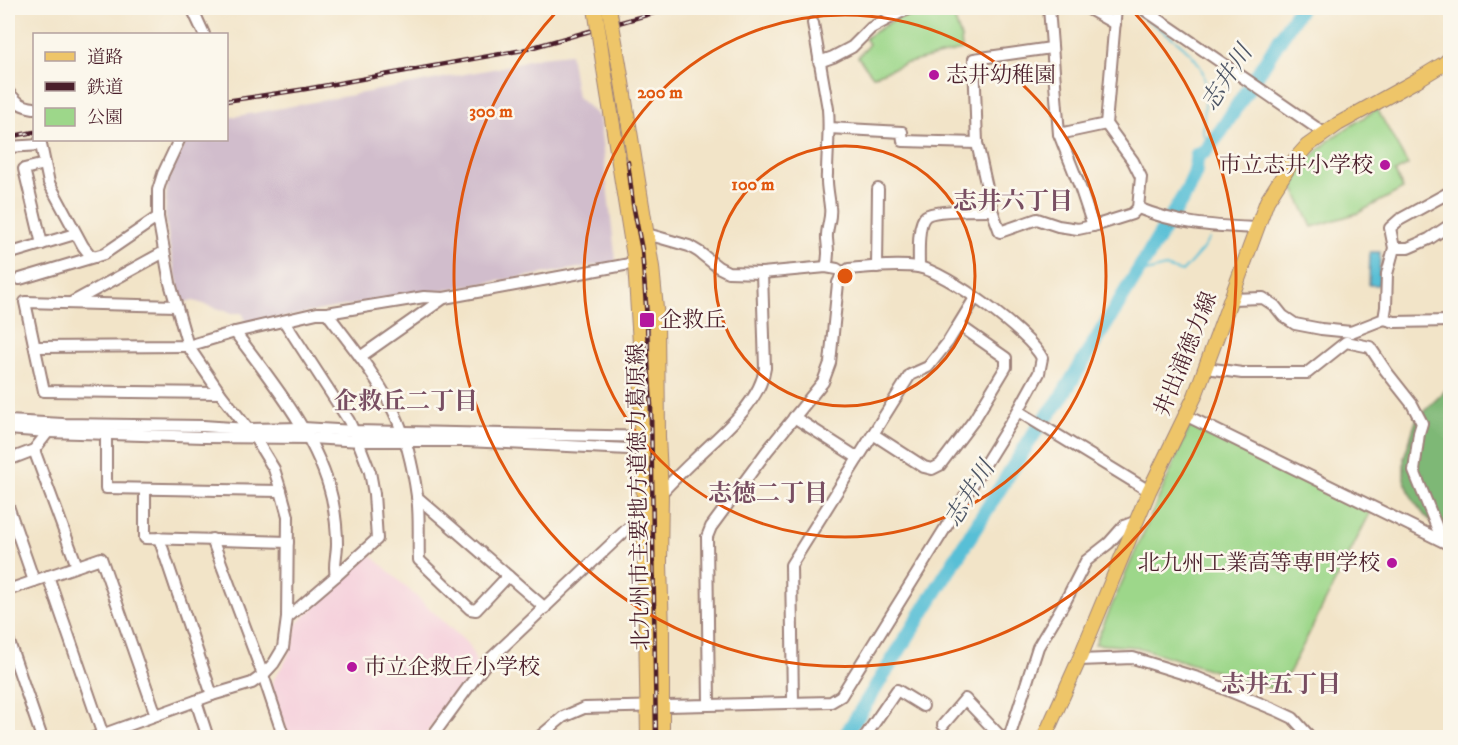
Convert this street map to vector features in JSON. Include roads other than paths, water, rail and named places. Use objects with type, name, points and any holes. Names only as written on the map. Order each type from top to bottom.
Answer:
[{"type":"main road","name":"北九州市主要地方道徳力葛原線","points":[[595,8],[635,263],[642,376],[648,738]]},
{"type":"main road","name":"北九州市主要地方道徳力葛原線","points":[[609,8],[647,234],[657,319],[663,738]]},
{"type":"main road","name":"井出浦徳力線","points":[[1044,738],[1149,491],[1206,368],[1267,201],[1290,165],[1307,146],[1324,133],[1449,65]]},
{"type":"street","points":[[192,8],[204,33]]},
{"type":"street","points":[[819,62],[852,47],[871,28],[912,8]]},
{"type":"street","points":[[1049,8],[1059,134],[1094,226]]},
{"type":"street","points":[[1087,8],[1115,24]]},
{"type":"street","points":[[1051,48],[974,59],[977,143],[992,210],[1000,232],[1037,219],[1058,226],[1078,229],[1132,214],[1138,208],[1141,177],[1133,161],[1106,124],[1116,8]]},
{"type":"street","points":[[1142,8],[1324,133]]},
{"type":"street","points":[[813,23],[828,109],[826,175],[830,207],[826,267]]},
{"type":"street","points":[[8,92],[24,107],[33,108]]},
{"type":"street","points":[[1059,134],[1106,124]]},
{"type":"street","points":[[829,128],[902,132],[903,141],[977,143]]},
{"type":"street","points":[[48,576],[100,736],[252,682],[263,675],[274,663],[283,648],[287,618],[288,516],[281,491],[274,469],[251,433],[188,346],[164,252],[158,217],[158,190],[178,141]]},
{"type":"street","points":[[8,147],[41,142],[49,183],[75,234],[90,255],[95,257]]},
{"type":"street","points":[[42,244],[24,169],[45,164]]},
{"type":"street","points":[[877,267],[878,189]]},
{"type":"street","points":[[1384,319],[1387,274],[1394,248],[1390,228],[1399,220],[1450,192]]},
{"type":"street","points":[[1138,208],[1160,217],[1193,224],[1257,228]]},
{"type":"street","points":[[919,267],[919,236],[923,219],[926,216],[935,213],[992,210]]},
{"type":"street","points":[[20,279],[104,254],[158,217]]},
{"type":"street","points":[[1394,248],[1408,248],[1429,239],[1450,225]]},
{"type":"street","points":[[8,254],[75,234]]},
{"type":"street","points":[[647,234],[689,246],[728,272],[762,273],[826,267],[843,273]]},
{"type":"street","points":[[70,303],[164,252]]},
{"type":"street","points":[[35,347],[188,346],[317,313],[424,297],[444,298],[635,263]]},
{"type":"street","points":[[537,738],[563,717],[584,708],[647,707],[662,706],[708,705],[793,702],[831,702],[841,696],[1018,411],[1039,373],[1042,358],[1035,347],[995,312],[938,274],[919,267],[849,269],[843,273],[838,283],[830,363],[823,382],[767,451],[711,527],[707,537],[708,705]]},
{"type":"street","points":[[431,738],[486,663],[644,513],[661,492],[732,423],[750,402],[764,376],[762,273]]},
{"type":"street","points":[[360,357],[444,298]]},
{"type":"street","points":[[793,702],[791,566],[910,375],[928,367],[948,342],[975,298]]},
{"type":"street","points":[[1231,298],[1263,298],[1295,324],[1321,329],[1352,332],[1384,319],[1395,322],[1450,321]]},
{"type":"street","points":[[176,306],[26,302],[44,391],[220,393]]},
{"type":"street","points":[[327,313],[360,357],[393,411],[404,436],[417,497],[419,560],[470,609],[480,608],[508,576]]},
{"type":"street","points":[[284,321],[349,421],[356,436],[370,472],[375,494],[377,539],[287,618]]},
{"type":"street","points":[[873,434],[924,467],[932,469],[940,465],[974,420],[1006,367],[1006,358],[959,325]]},
{"type":"street","points":[[236,332],[299,421],[326,477],[336,520],[334,570],[336,576]]},
{"type":"street","points":[[1206,368],[1242,373],[1307,373],[1346,342],[1370,347],[1412,404],[1422,423],[1414,471],[1446,543]]},
{"type":"street","points":[[1018,411],[1149,491]]},
{"type":"street","points":[[1185,415],[1446,543]]},
{"type":"street","points":[[795,417],[858,458]]},
{"type":"street","points":[[8,421],[203,426],[251,433]]},
{"type":"street","points":[[8,429],[106,433],[305,433],[404,436],[467,441],[658,444]]},
{"type":"street","points":[[8,460],[34,450],[48,432]]},
{"type":"street","points":[[106,433],[106,488],[281,491]]},
{"type":"street","points":[[34,450],[77,566]]},
{"type":"street","points":[[145,489],[145,538],[288,542]]},
{"type":"street","points":[[417,497],[545,608]]},
{"type":"street","points":[[8,506],[34,581]]},
{"type":"street","points":[[1009,738],[1038,647],[1086,561],[1109,543],[1124,526],[1137,521]]},
{"type":"street","points":[[159,538],[212,695]]},
{"type":"street","points":[[212,539],[284,738]]},
{"type":"street","points":[[8,590],[101,558],[156,715]]},
{"type":"street","points":[[8,639],[42,738]]},
{"type":"street","points":[[1079,660],[1133,658],[1198,678],[1293,718],[1311,738]]},
{"type":"street","points":[[864,738],[897,690],[923,706]]},
{"type":"street","points":[[943,725],[965,699],[1002,738]]},
{"type":"street","points":[[196,701],[208,738]]},
{"type":"water","points":[[1370,252],[1380,252],[1379,285],[1369,285]]},
{"type":"waterway","name":"志井川","points":[[1130,8],[1184,47],[1200,67],[1206,91],[1203,134],[1212,143]]},
{"type":"waterway","name":"志井川","points":[[844,738],[1035,432],[1059,401],[1187,191],[1195,173],[1197,155],[1205,151],[1221,131],[1300,8]]},
{"type":"waterway","name":"志井川","points":[[1135,275],[1165,267],[1182,272],[1209,239]]},
{"type":"railway","points":[[228,101],[523,50],[671,8]]},
{"type":"railway","points":[[8,137],[33,132]]},
{"type":"railway","points":[[628,162],[642,250],[647,320],[651,405],[656,738]]},
{"type":"place","name":"志井幼稚園","points":[[934,75]]},
{"type":"place","name":"市立志井小学校","points":[[1385,165]]},
{"type":"place","name":"企救丘","points":[[647,320]]},
{"type":"place","name":"北九州工業高等専門学校","points":[[1392,563]]},
{"type":"place","name":"市立企救丘小学校","points":[[352,667]]},
{"type":"district","name":"志井六丁目","points":[[1013,202]]},
{"type":"district","name":"企救丘二丁目","points":[[406,402]]},
{"type":"district","name":"志徳二丁目","points":[[768,494]]},
{"type":"district","name":"志井五丁目","points":[[1281,685]]}]
